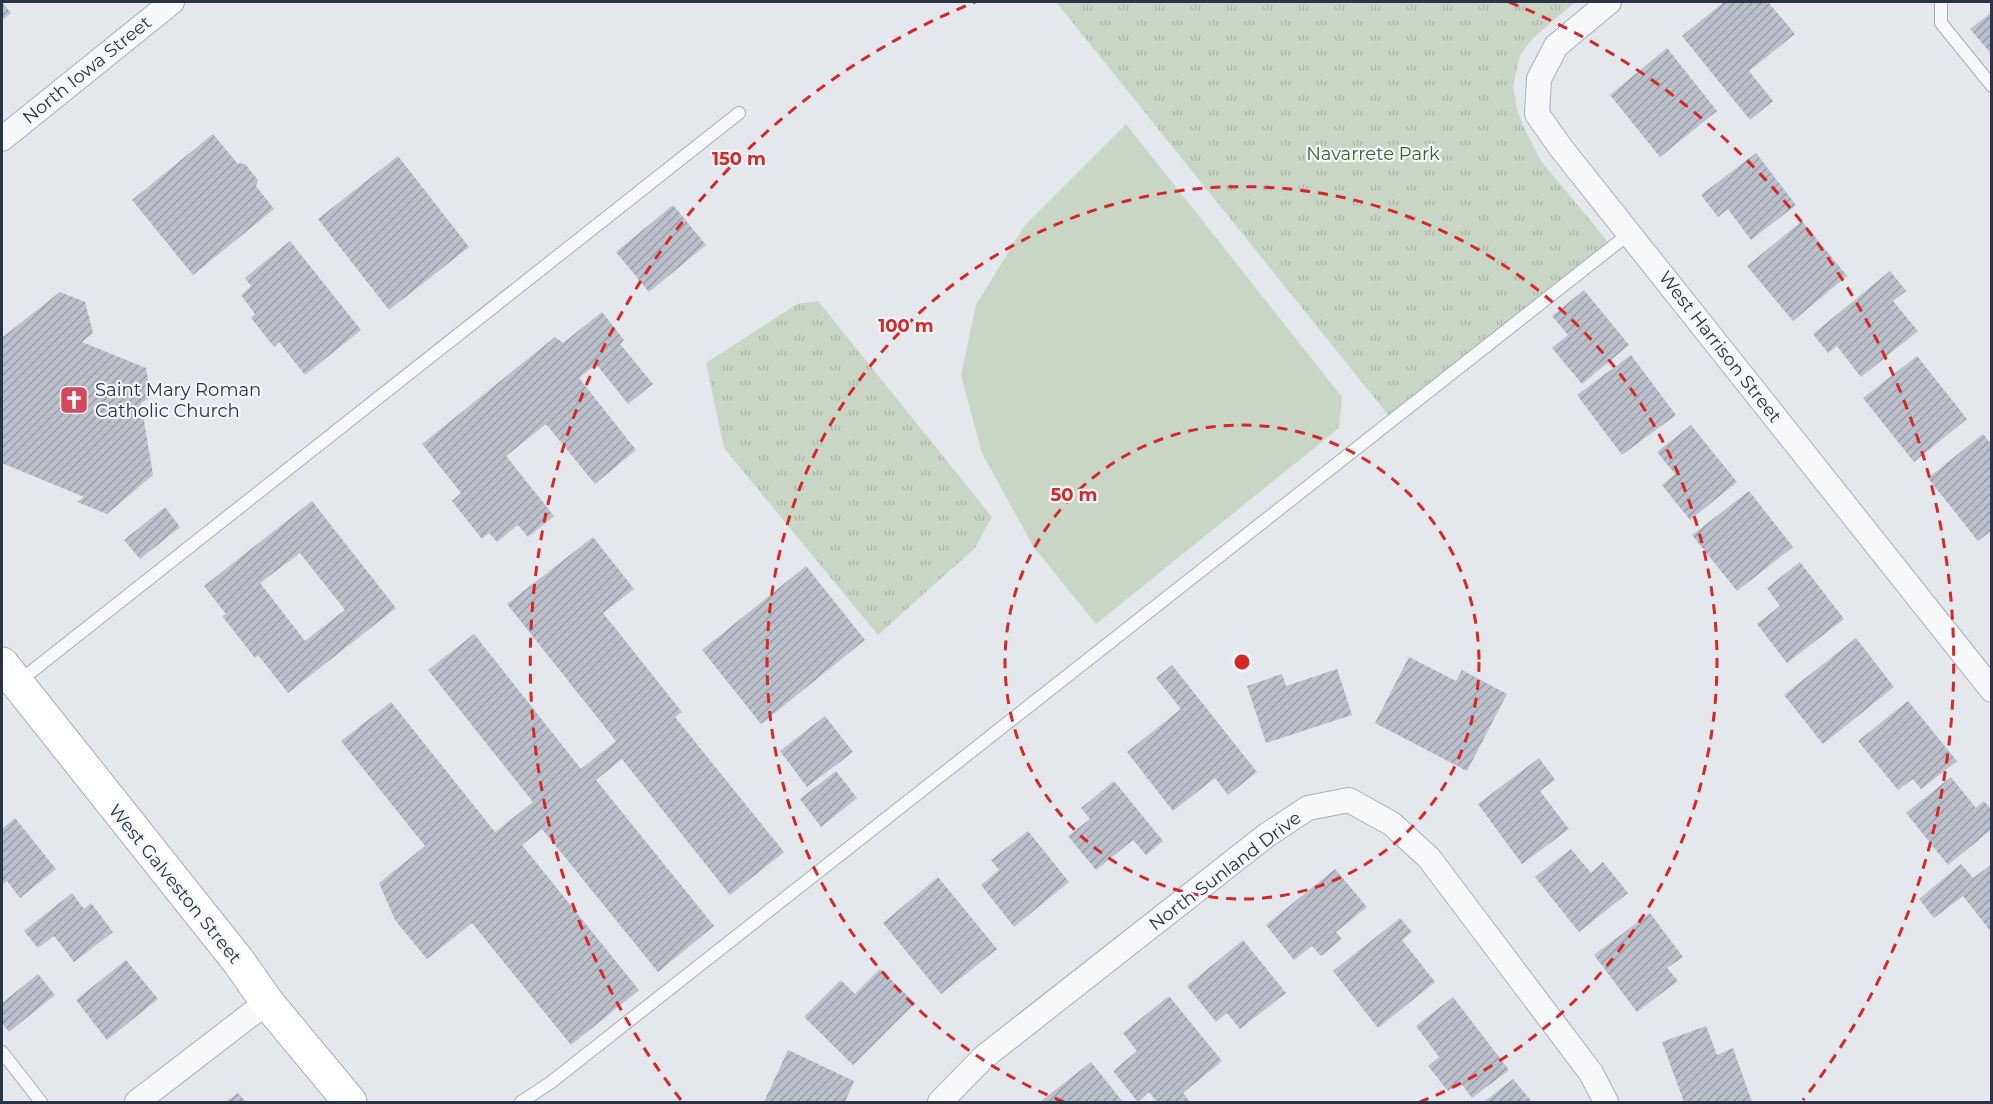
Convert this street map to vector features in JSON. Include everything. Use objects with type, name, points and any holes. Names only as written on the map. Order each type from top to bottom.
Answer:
[{"type":"street","name":"North Iowa Street","points":[[2,139],[172,2]]},
{"type":"street","name":"West Harrison Street","points":[[1609,2],[1556,46],[1539,79],[1537,114],[1561,148],[1992,690]]},
{"type":"street","name":"West Galveston Street","points":[[9,674],[239,962],[267,1002],[350,1102]]},
{"type":"street","name":"North Sunland Drive","points":[[940,1102],[984,1056],[1267,836],[1308,808],[1349,800],[1392,824],[1429,858],[1592,1073],[1606,1102]]},
{"type":"street","points":[[137,1102],[267,1002]]},
{"type":"lane","points":[[1941,2],[1941,22],[1992,86]]},
{"type":"lane","points":[[9,674],[739,113]]},
{"type":"lane","points":[[520,1102],[550,1083],[1630,233]]},
{"type":"lane","points":[[2,1052],[41,1102]]},
{"type":"green space","name":"Navarrete Park","points":[[1056,2],[1575,2],[1532,39],[1520,56],[1513,86],[1517,109],[1524,128],[1541,161],[1608,242],[1389,416]]},
{"type":"green space","points":[[1126,124],[1342,397],[1339,428],[1096,624],[1033,546],[982,453],[961,375],[976,305],[1025,225]]},
{"type":"green space","points":[[818,301],[992,517],[975,548],[878,635],[724,448],[706,363],[797,304]]},
{"type":"building","points":[[2,2],[11,13],[2,20]]},
{"type":"building","points":[[1724,2],[1768,2],[1795,34],[1749,71],[1773,101],[1750,120],[1682,36]]},
{"type":"building","points":[[1992,12],[1992,55],[1970,29]]},
{"type":"building","points":[[1667,48],[1717,111],[1660,157],[1610,95]]},
{"type":"building","points":[[213,134],[237,163],[245,164],[258,180],[256,186],[274,209],[193,275],[132,200]]},
{"type":"building","points":[[1756,153],[1796,205],[1751,240],[1728,209],[1718,217],[1701,195]]},
{"type":"building","points":[[398,156],[469,247],[389,310],[318,219]]},
{"type":"building","points":[[673,205],[706,245],[649,292],[616,252]]},
{"type":"building","points":[[1802,221],[1847,276],[1793,321],[1747,266]]},
{"type":"building","points":[[290,241],[361,330],[305,375],[279,342],[274,347],[251,318],[255,314],[241,295],[251,286],[245,278]]},
{"type":"building","points":[[1890,271],[1906,291],[1893,301],[1918,331],[1861,377],[1837,346],[1828,353],[1813,334]]},
{"type":"building","points":[[1584,290],[1629,345],[1582,384],[1552,348],[1568,335],[1552,316]]},
{"type":"building","name":"Saint Mary Roman Catholic Church","points":[[60,292],[85,302],[93,333],[82,342],[146,368],[151,397],[141,403],[153,475],[107,514],[77,502],[84,497],[2,463],[2,336]]},
{"type":"building","points":[[602,312],[624,340],[620,344],[653,384],[628,404],[596,364],[579,378],[636,450],[595,484],[546,424],[506,456],[554,516],[528,537],[518,525],[497,542],[489,533],[482,539],[452,501],[461,493],[422,444],[555,337],[563,343]]},
{"type":"building","points":[[1631,355],[1676,415],[1622,455],[1577,395]]},
{"type":"building","points":[[1917,356],[1967,419],[1914,462],[1863,398]]},
{"type":"building","points":[[1691,425],[1737,482],[1690,520],[1662,485],[1675,474],[1657,452]]},
{"type":"building","points":[[1983,434],[1992,445],[1992,530],[1978,541],[1928,478]]},
{"type":"building","points":[[1749,491],[1793,547],[1737,591],[1692,535]]},
{"type":"building","points":[[312,501],[396,608],[288,693],[258,655],[255,658],[222,616],[226,614],[204,586]],"holes":[[[300,553],[345,610],[305,641],[260,583]]]},
{"type":"building","points":[[165,507],[180,527],[140,559],[124,540]]},
{"type":"building","points":[[593,537],[634,589],[603,613],[682,712],[675,717],[784,852],[730,895],[622,759],[596,780],[714,926],[658,972],[542,829],[522,845],[639,990],[571,1045],[472,923],[427,959],[395,920],[379,883],[425,846],[341,741],[391,702],[495,832],[533,802],[428,670],[474,634],[581,769],[616,741],[507,604]]},
{"type":"building","points":[[1800,562],[1844,619],[1787,663],[1757,624],[1780,606],[1767,588]]},
{"type":"building","points":[[806,566],[865,640],[761,724],[702,650]]},
{"type":"building","points":[[1856,638],[1894,687],[1823,744],[1784,695]]},
{"type":"building","points":[[1409,657],[1456,681],[1462,670],[1507,694],[1467,771],[1375,723]]},
{"type":"building","points":[[1172,665],[1257,772],[1228,795],[1215,778],[1173,811],[1127,752],[1181,709],[1156,678]]},
{"type":"building","points":[[1337,669],[1352,715],[1266,743],[1247,686],[1282,674],[1286,686]]},
{"type":"building","points":[[1908,701],[1957,761],[1921,789],[1913,779],[1898,790],[1858,741]]},
{"type":"building","points":[[825,716],[853,752],[807,787],[780,751]]},
{"type":"building","points":[[1539,758],[1555,780],[1540,791],[1569,829],[1522,864],[1478,804]]},
{"type":"building","points":[[836,771],[857,798],[821,827],[800,799]]},
{"type":"building","points":[[1951,777],[1976,808],[1984,801],[1992,810],[1992,829],[1948,865],[1906,813]]},
{"type":"building","points":[[1114,781],[1163,841],[1146,855],[1133,840],[1096,870],[1068,836],[1090,819],[1081,808]]},
{"type":"building","points":[[15,818],[56,869],[20,898],[7,881],[2,885],[2,829]]},
{"type":"building","points":[[1028,831],[1069,882],[1014,927],[981,885],[999,870],[991,860]]},
{"type":"building","points":[[1571,849],[1591,873],[1603,862],[1628,893],[1579,932],[1535,877]]},
{"type":"building","points":[[1961,864],[1973,878],[1992,864],[1992,933],[1963,896],[1934,918],[1919,899]]},
{"type":"building","points":[[1335,869],[1367,907],[1336,932],[1342,939],[1321,956],[1312,946],[1294,960],[1266,925]]},
{"type":"building","points":[[938,877],[997,949],[941,994],[883,923]]},
{"type":"building","points":[[72,893],[84,909],[91,903],[113,932],[74,962],[54,936],[38,948],[24,931]]},
{"type":"building","points":[[1650,913],[1683,957],[1667,968],[1678,981],[1637,1012],[1594,955]]},
{"type":"building","points":[[1400,918],[1412,932],[1402,940],[1435,982],[1378,1028],[1333,971]]},
{"type":"building","points":[[1243,940],[1286,993],[1240,1029],[1227,1013],[1216,1022],[1187,986]]},
{"type":"building","points":[[126,960],[158,999],[107,1040],[76,1000]]},
{"type":"building","points":[[880,969],[915,1003],[853,1065],[804,1017],[841,980],[855,994]]},
{"type":"building","points":[[38,974],[55,995],[9,1032],[2,1023],[2,1003]]},
{"type":"building","points":[[1169,996],[1222,1061],[1183,1093],[1190,1102],[1157,1102],[1149,1092],[1138,1102],[1113,1071],[1137,1051],[1123,1033]]},
{"type":"building","points":[[1453,997],[1509,1070],[1472,1098],[1460,1082],[1448,1091],[1428,1066],[1439,1057],[1416,1026]]},
{"type":"building","points":[[1706,1026],[1717,1055],[1733,1048],[1752,1102],[1684,1102],[1662,1042]]},
{"type":"building","points":[[788,1050],[854,1081],[845,1102],[764,1102]]},
{"type":"building","points":[[1091,1062],[1123,1102],[1040,1102]]},
{"type":"building","points":[[1513,1079],[1532,1102],[1484,1102]]},
{"type":"building","points":[[238,1093],[246,1102],[226,1102]]},
{"type":"place","name":"Saint Mary Roman Catholic Church","points":[[74,400]]}]
